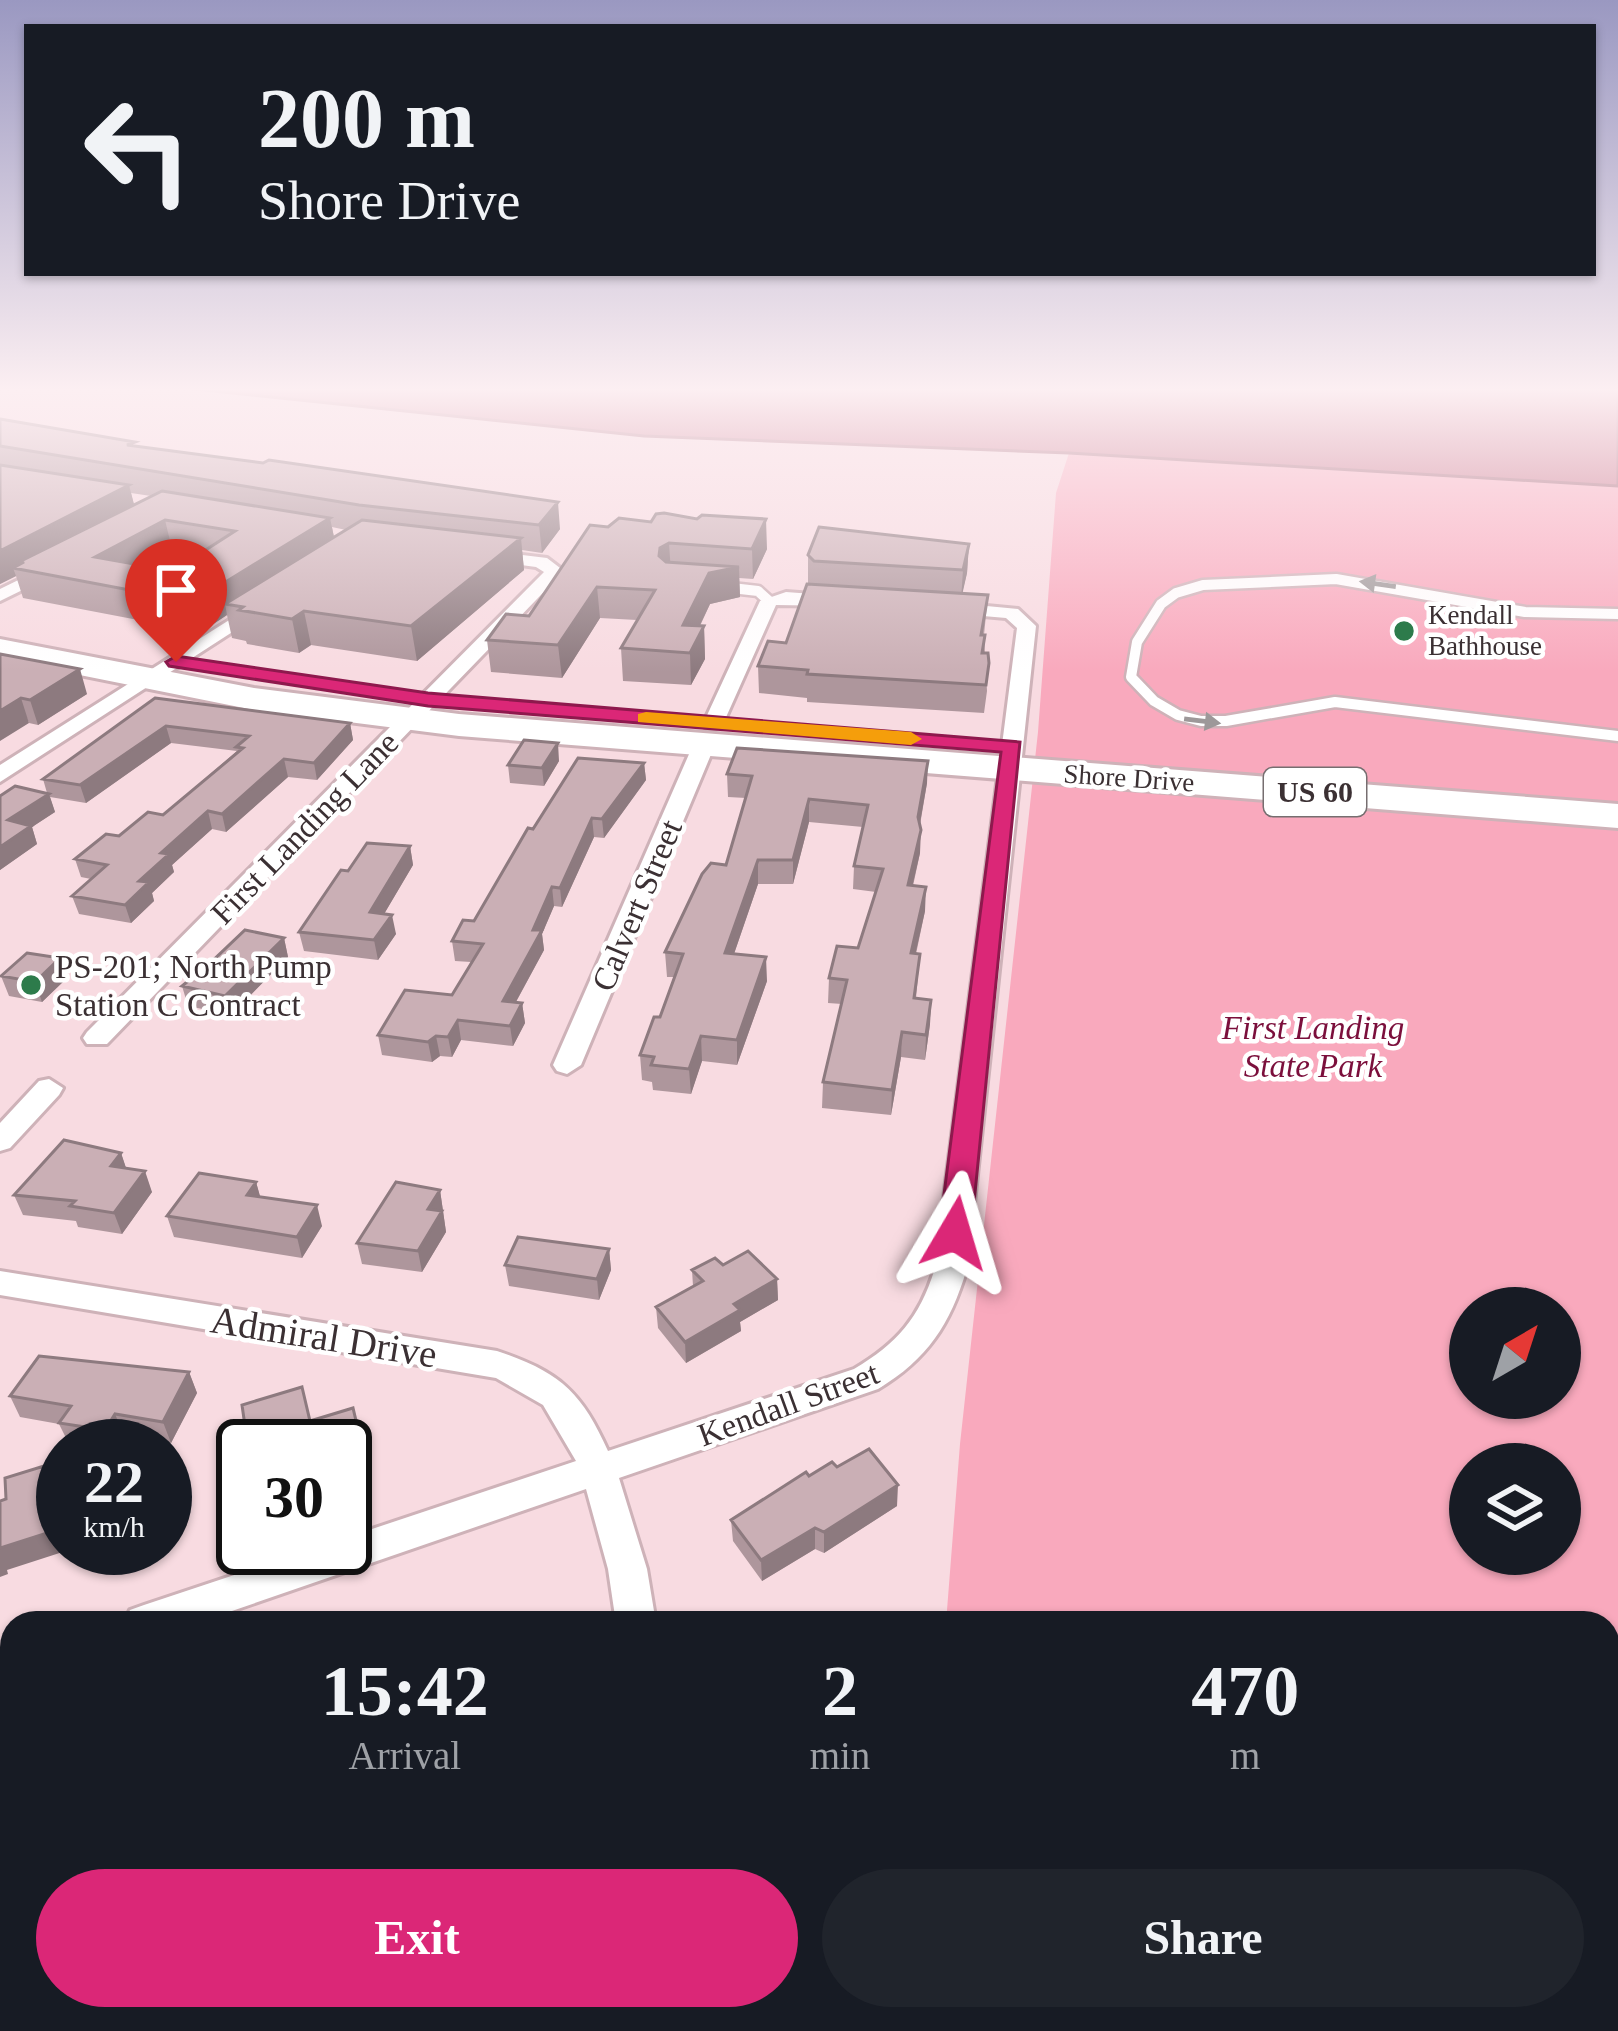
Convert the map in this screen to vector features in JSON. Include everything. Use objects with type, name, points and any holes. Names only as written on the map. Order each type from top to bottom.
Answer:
[{"type":"highway","name":"Shore Drive","points":[[0,628],[163,671]]},
{"type":"highway","name":"Shore Drive","points":[[0,650],[419,710],[1012,758],[1618,816]]},
{"type":"highway","name":"Shore Drive","points":[[1012,758],[1618,792]]},
{"type":"street","name":"First Landing Lane","points":[[97,1038],[555,571],[550,564],[478,554]]},
{"type":"street","points":[[0,596],[62,563]]},
{"type":"street","points":[[0,776],[285,592]]},
{"type":"street","points":[[769,601],[786,597],[853,602]]},
{"type":"street","name":"Calvert Street","points":[[567,1065],[769,601]]},
{"type":"street","name":"Kendall Street","points":[[179,1611],[866,1379],[898,1361],[922,1339],[939,1312],[951,1268],[1027,626],[1011,614],[944,608]]},
{"type":"street","points":[[0,1142],[49,1088]]},
{"type":"street","name":"Admiral Drive","points":[[0,1282],[497,1365],[528,1376],[554,1393],[574,1416],[622,1538],[635,1611]]},
{"type":"lane","points":[[1618,614],[1526,612],[1336,579],[1239,580],[1176,593],[1162,604],[1131,662],[1131,677],[1167,714],[1214,725],[1300,704],[1334,702],[1618,736]]},
{"type":"lane","points":[[707,586],[758,591],[769,601]]},
{"type":"green space","name":"First Landing State Park","points":[[1059,483],[1618,486],[1618,1611],[947,1611],[960,1444],[1038,732]]},
{"type":"building","points":[[0,483],[129,485],[0,551]]},
{"type":"building","points":[[224,483],[426,483],[558,502],[539,525],[359,505]]},
{"type":"building","points":[[162,491],[330,518],[193,602],[13,568],[24,562],[19,562]],"holes":[[[165,520],[235,531],[173,571],[95,557]]]},
{"type":"building","points":[[656,514],[697,519],[702,515],[766,519],[752,549],[669,543],[660,548],[659,556],[666,562],[739,567],[709,573],[683,625],[704,626],[690,653],[621,648],[655,590],[597,587],[558,645],[487,640],[506,614],[529,616],[590,525],[608,527],[619,518],[651,522]]},
{"type":"building","points":[[362,520],[521,538],[411,626],[304,611],[292,619],[225,604]]},
{"type":"building","points":[[819,527],[969,544],[963,570],[814,561],[808,555]]},
{"type":"building","points":[[807,584],[988,595],[981,635],[985,635],[982,653],[988,653],[989,663],[986,685],[807,674],[808,670],[758,666],[768,641],[786,643]]},
{"type":"building","points":[[0,654],[80,669],[30,700],[21,698],[0,711]]},
{"type":"building","points":[[155,698],[350,723],[314,763],[284,759],[222,814],[208,811],[161,853],[169,854],[139,881],[149,882],[125,905],[72,896],[107,865],[75,859],[106,834],[119,836],[148,812],[163,815],[243,748],[236,747],[249,736],[166,726],[80,785],[43,779]]},
{"type":"building","points":[[524,740],[558,743],[542,768],[508,765]]},
{"type":"building","points":[[737,748],[928,761],[918,817],[921,830],[908,885],[926,887],[911,953],[920,954],[914,998],[931,1000],[926,1035],[902,1032],[892,1090],[823,1082],[847,980],[829,978],[837,946],[858,948],[883,869],[854,866],[868,805],[809,799],[793,860],[758,860],[725,953],[766,957],[737,1040],[701,1036],[689,1069],[651,1065],[654,1057],[640,1055],[683,954],[665,952],[702,874],[711,863],[726,865],[752,776],[727,774]]},
{"type":"building","points":[[578,758],[644,763],[602,819],[592,818],[560,888],[552,887],[533,930],[542,930],[503,1001],[522,1003],[510,1026],[458,1020],[448,1037],[436,1036],[428,1042],[378,1035],[405,990],[452,995],[483,944],[452,941],[463,920],[474,921],[528,828],[533,829]]},
{"type":"building","points":[[15,786],[49,794],[8,820],[31,826],[0,847],[0,796]]},
{"type":"building","points":[[367,843],[410,846],[370,912],[392,915],[374,940],[299,932],[341,870],[348,871]]},
{"type":"building","points":[[245,930],[284,938],[225,996],[182,986],[208,965]]},
{"type":"building","points":[[27,953],[60,958],[35,982],[1,976]]},
{"type":"building","points":[[64,1140],[121,1153],[111,1166],[145,1171],[114,1213],[70,1206],[75,1201],[14,1195]]},
{"type":"building","points":[[199,1173],[256,1182],[247,1195],[317,1205],[297,1237],[167,1216]]},
{"type":"building","points":[[396,1182],[440,1190],[428,1209],[442,1211],[418,1251],[357,1243]]},
{"type":"building","points":[[518,1237],[609,1249],[597,1279],[505,1265]]},
{"type":"building","points":[[748,1251],[777,1279],[734,1304],[740,1310],[685,1342],[656,1307],[703,1281],[692,1270],[715,1258],[723,1265]]},
{"type":"building","points":[[39,1356],[189,1372],[165,1419],[115,1414],[112,1419],[62,1419],[71,1406],[10,1396]]},
{"type":"building","points":[[302,1387],[310,1419],[244,1419],[242,1405]]},
{"type":"building","points":[[353,1408],[356,1419],[317,1419]]},
{"type":"building","points":[[869,1449],[898,1485],[824,1532],[815,1528],[761,1560],[731,1520],[806,1472],[809,1476],[832,1462],[837,1467]]},
{"type":"building","points":[[36,1468],[36,1537],[0,1548],[0,1501],[6,1499],[5,1478]]},
{"type":"slow traffic","points":[[646,718],[911,739]]},
{"type":"place","name":"Kendall Bathhouse","points":[[1404,631]]},
{"type":"place","name":"PS-201; North Pump Station C Contract","points":[[31,985]]},
{"type":"route","points":[[176,662],[428,700],[1012,746],[955,1233]]}]
